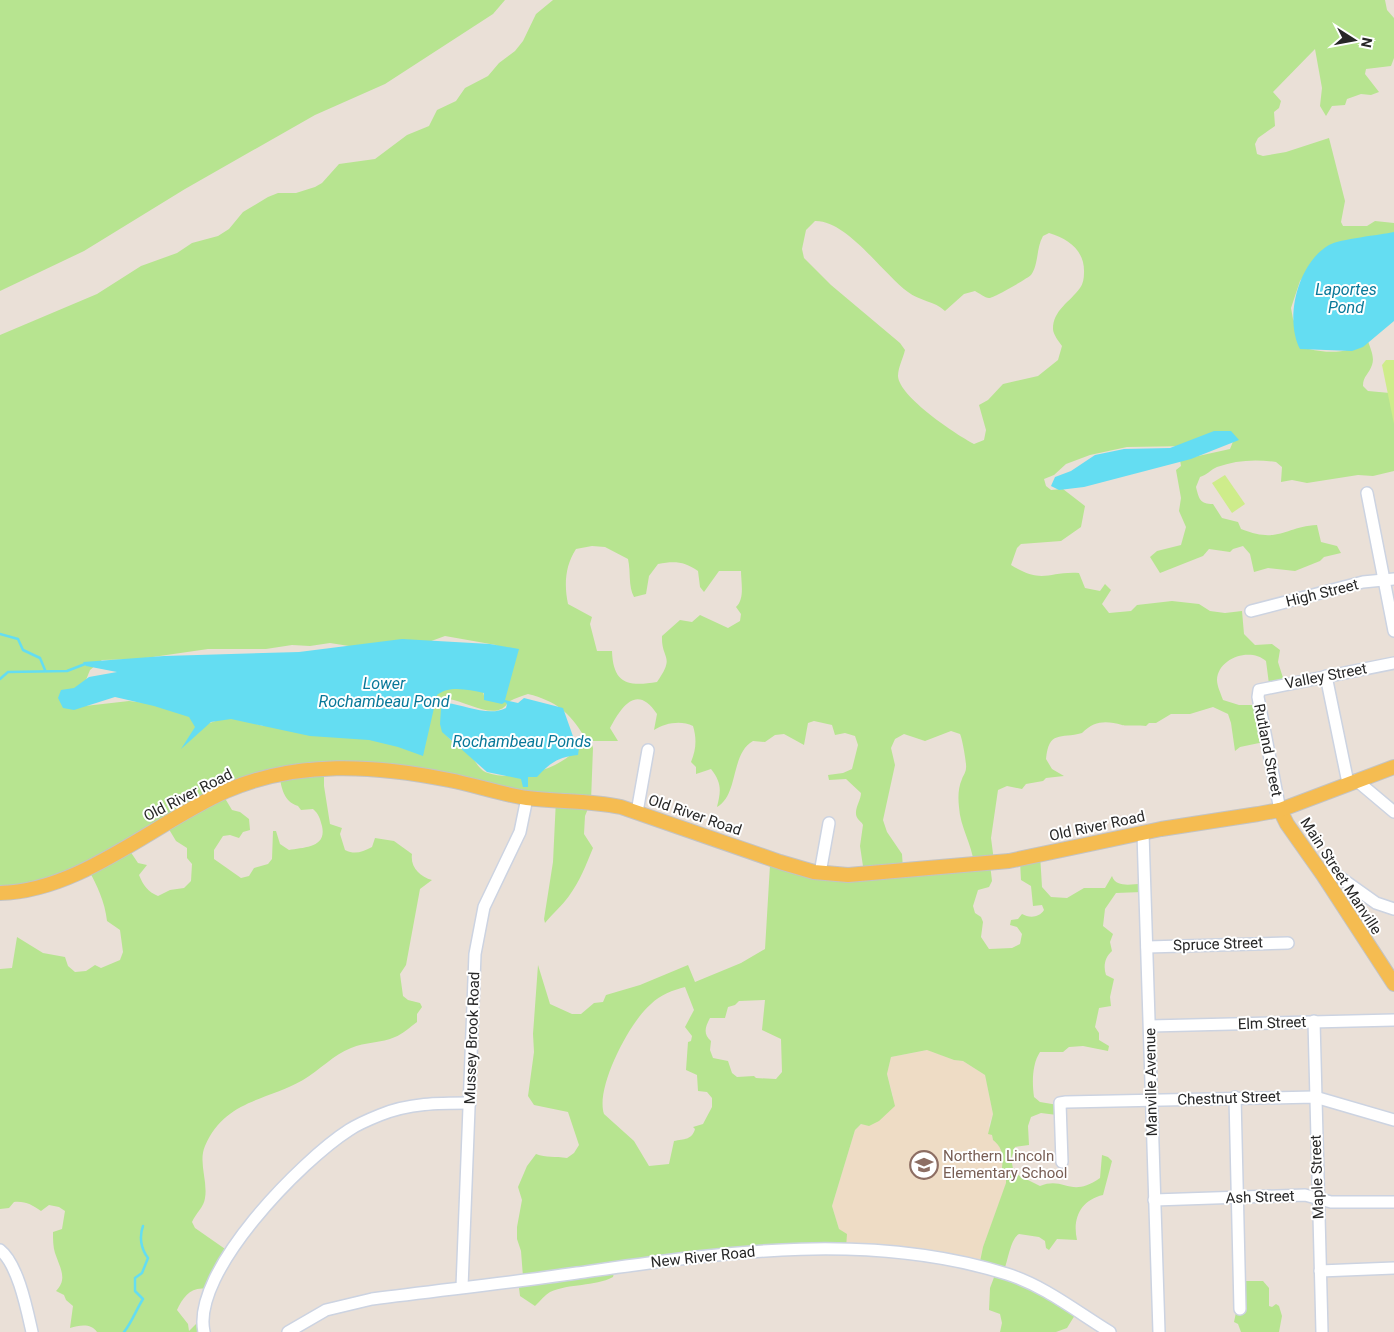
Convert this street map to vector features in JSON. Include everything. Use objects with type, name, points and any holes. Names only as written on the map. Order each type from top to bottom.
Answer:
[{"type":"main road","name":"Old River Road","points":[[0,893],[26,890],[71,875],[226,791],[261,778],[296,770],[336,768],[377,769],[449,780],[527,798],[605,804],[637,812],[769,859],[820,873],[848,875],[1009,861],[1143,833],[1280,810],[1394,767]]},
{"type":"main road","name":"Main Street Manville","points":[[1280,810],[1287,824],[1323,875],[1394,984]]},
{"type":"street","points":[[1367,493],[1389,580],[1394,631]]},
{"type":"street","name":"High Street","points":[[1251,611],[1362,582],[1389,580]]},
{"type":"street","name":"Valley Street","points":[[1259,690],[1394,662]]},
{"type":"street","points":[[1326,676],[1352,782],[1394,812]]},
{"type":"street","name":"Rutland Street","points":[[1259,690],[1258,696],[1280,810]]},
{"type":"street","points":[[637,812],[648,750]]},
{"type":"street","name":"Mussey Brook Road","points":[[462,1287],[475,954],[484,907],[520,832],[527,798]]},
{"type":"street","points":[[820,873],[829,822]]},
{"type":"street","name":"Manville Avenue","points":[[1143,833],[1159,1332]]},
{"type":"street","points":[[1323,875],[1331,874],[1338,876],[1376,903],[1394,909]]},
{"type":"street","name":"Spruce Street","points":[[1147,947],[1288,943]]},
{"type":"street","name":"Elm Street","points":[[1150,1026],[1394,1020]]},
{"type":"street","name":"Maple Street","points":[[1314,1021],[1322,1332]]},
{"type":"street","name":"Chestnut Street","points":[[1062,1162],[1060,1104],[1315,1096],[1394,1120]]},
{"type":"street","points":[[1235,1098],[1240,1309]]},
{"type":"street","points":[[204,1332],[203,1317],[207,1295],[217,1274],[265,1207],[316,1155],[350,1129],[381,1114],[428,1103],[470,1104]]},
{"type":"street","name":"Ash Street","points":[[1154,1200],[1305,1195],[1331,1202],[1394,1202]]},
{"type":"street","name":"New River Road","points":[[288,1332],[314,1315],[344,1305],[462,1287],[724,1253],[783,1248],[859,1250],[936,1259],[1007,1274],[1034,1285],[1110,1332]]},
{"type":"street","points":[[0,1250],[6,1255],[19,1286],[32,1332]]},
{"type":"street","points":[[1320,1271],[1394,1268]]},
{"type":"shaded area","name":"Northern Lincoln Elementary School","points":[[928,1050],[954,1060],[963,1061],[985,1075],[993,1114],[989,1125],[993,1140],[998,1144],[1003,1155],[1001,1174],[1006,1177],[1006,1184],[979,1263],[846,1244],[832,1206],[855,1130],[893,1096],[887,1074],[891,1057]]},
{"type":"green space","points":[[0,0],[505,0],[493,14],[385,84],[315,115],[185,189],[84,251],[0,291]]},
{"type":"green space","points":[[553,0],[1385,0],[1387,10],[1394,18],[1394,58],[1391,66],[1366,69],[1365,74],[1379,92],[1371,95],[1361,94],[1347,99],[1345,105],[1332,106],[1326,116],[1320,106],[1322,88],[1315,49],[1273,92],[1281,101],[1279,108],[1274,112],[1275,126],[1258,138],[1255,144],[1257,154],[1263,156],[1286,152],[1329,138],[1345,201],[1341,222],[1343,226],[1367,226],[1375,221],[1394,223],[1394,235],[1315,261],[1300,281],[1291,308],[1293,319],[1309,349],[1325,352],[1340,351],[1354,348],[1368,341],[1373,362],[1363,386],[1368,391],[1390,393],[1394,398],[1394,471],[1373,476],[1358,475],[1307,483],[1292,480],[1281,482],[1282,467],[1276,462],[1246,461],[1215,468],[1200,477],[1196,487],[1198,495],[1203,502],[1213,504],[1222,518],[1238,522],[1241,529],[1264,535],[1273,535],[1317,525],[1321,542],[1337,546],[1341,553],[1324,557],[1320,561],[1295,571],[1268,568],[1254,572],[1250,554],[1243,546],[1230,552],[1209,549],[1203,556],[1160,573],[1150,557],[1157,551],[1181,545],[1186,527],[1179,511],[1181,498],[1176,470],[1181,466],[1180,460],[1230,449],[1234,439],[1229,431],[1224,431],[1191,446],[1127,447],[1090,455],[1066,464],[1054,475],[1044,479],[1046,486],[1051,490],[1063,489],[1085,506],[1081,527],[1061,541],[1021,544],[1017,548],[1011,565],[1038,576],[1079,573],[1085,588],[1100,591],[1105,584],[1111,590],[1102,604],[1109,613],[1131,611],[1137,605],[1172,601],[1199,604],[1210,611],[1225,613],[1242,611],[1244,634],[1255,645],[1272,644],[1280,650],[1278,662],[1284,681],[1269,684],[1266,661],[1252,655],[1236,657],[1223,666],[1219,672],[1217,682],[1223,700],[1239,705],[1257,705],[1264,742],[1240,747],[1235,751],[1228,714],[1213,707],[1190,714],[1171,714],[1156,723],[1149,723],[1146,726],[1101,723],[1092,726],[1082,733],[1057,737],[1050,744],[1046,759],[1052,769],[1064,776],[1046,778],[1043,781],[1026,784],[1022,789],[1007,786],[998,790],[991,838],[994,861],[990,864],[992,881],[989,887],[978,890],[973,906],[975,913],[981,917],[983,922],[981,937],[989,949],[1012,948],[1020,944],[1022,934],[1017,927],[1010,925],[1011,920],[1018,919],[1022,914],[1031,917],[1037,916],[1044,910],[1042,905],[1033,906],[1031,886],[1021,880],[1020,861],[1040,854],[1042,887],[1051,897],[1067,898],[1084,888],[1105,888],[1112,876],[1120,884],[1142,884],[1142,892],[1116,893],[1105,909],[1103,926],[1113,934],[1110,942],[1112,951],[1106,959],[1105,972],[1106,975],[1114,979],[1110,997],[1111,1006],[1099,1008],[1095,1027],[1099,1033],[1099,1040],[1109,1046],[1108,1051],[1083,1046],[1069,1047],[1063,1052],[1040,1052],[1035,1062],[1033,1074],[1034,1097],[1040,1102],[1058,1105],[1057,1115],[1041,1113],[1031,1117],[1028,1126],[1029,1145],[1015,1147],[1011,1159],[1014,1173],[1040,1186],[1056,1183],[1074,1187],[1090,1184],[1100,1178],[1102,1155],[1112,1161],[1103,1195],[1089,1201],[1077,1217],[1077,1240],[1057,1239],[1049,1250],[1046,1248],[1045,1241],[1039,1237],[1019,1234],[1013,1241],[1003,1273],[1033,1285],[1075,1315],[1067,1328],[1056,1332],[1000,1332],[1002,1323],[1000,1314],[989,1310],[990,1288],[996,1272],[979,1266],[983,1247],[1006,1183],[1006,1177],[1001,1175],[1003,1160],[1000,1147],[993,1140],[992,1135],[988,1134],[993,1114],[985,1075],[963,1061],[954,1060],[927,1050],[891,1057],[887,1074],[895,1106],[879,1121],[869,1126],[861,1124],[855,1130],[832,1206],[839,1229],[847,1234],[846,1248],[797,1248],[614,1273],[613,1277],[606,1280],[566,1287],[550,1292],[535,1306],[520,1296],[518,1280],[523,1277],[517,1227],[522,1200],[518,1187],[527,1166],[536,1154],[567,1158],[574,1153],[579,1145],[568,1112],[534,1105],[528,1096],[534,1052],[533,1034],[538,965],[550,1004],[572,1014],[581,1014],[594,1003],[603,1002],[606,995],[640,985],[688,965],[695,982],[741,963],[765,949],[770,865],[864,873],[860,846],[863,825],[856,816],[861,793],[846,779],[829,780],[828,775],[843,773],[852,769],[858,745],[855,736],[845,733],[835,735],[832,725],[814,721],[808,723],[804,745],[784,734],[775,735],[765,742],[753,741],[741,755],[729,793],[717,807],[720,787],[715,774],[711,769],[696,774],[696,767],[691,762],[695,744],[693,726],[673,723],[654,730],[657,714],[643,700],[636,699],[624,706],[610,728],[618,741],[591,741],[593,748],[591,801],[585,816],[584,834],[593,848],[573,890],[545,923],[544,919],[553,862],[556,799],[324,769],[324,786],[330,824],[342,828],[340,834],[345,850],[355,853],[365,850],[372,847],[375,838],[394,841],[412,854],[414,867],[417,871],[432,880],[420,889],[406,965],[400,974],[403,996],[408,1000],[420,1003],[422,1007],[417,1014],[417,1022],[401,1034],[390,1039],[356,1046],[344,1051],[303,1080],[235,1110],[213,1131],[205,1146],[202,1158],[206,1192],[204,1201],[192,1222],[195,1228],[228,1251],[207,1289],[192,1291],[182,1301],[177,1310],[188,1324],[189,1331],[203,1317],[205,1332],[97,1332],[88,1326],[70,1328],[73,1306],[66,1300],[64,1295],[56,1291],[62,1282],[62,1273],[54,1251],[53,1240],[53,1232],[62,1229],[65,1211],[59,1207],[49,1205],[41,1211],[22,1202],[14,1202],[9,1208],[0,1209],[0,969],[12,968],[17,937],[43,953],[65,957],[68,966],[75,972],[86,971],[95,965],[101,968],[120,960],[123,952],[120,930],[107,921],[100,894],[88,869],[0,892],[0,335],[97,294],[141,266],[177,253],[192,243],[218,236],[229,229],[243,212],[268,197],[278,193],[296,193],[315,187],[322,183],[339,164],[375,159],[407,135],[429,126],[437,110],[456,101],[465,88],[488,76],[523,41],[536,14]],"holes":[[[815,221],[827,223],[840,229],[852,238],[908,292],[937,305],[945,311],[964,294],[975,291],[989,298],[1004,292],[1029,277],[1034,271],[1043,236],[1049,233],[1069,242],[1079,252],[1084,265],[1084,277],[1080,288],[1059,311],[1054,322],[1054,333],[1062,346],[1058,360],[1038,376],[1003,384],[988,400],[979,405],[986,430],[984,440],[974,444],[955,433],[908,394],[901,385],[898,376],[905,350],[900,343],[831,285],[804,258],[802,249],[806,230]],[[592,546],[605,547],[628,559],[631,588],[634,597],[646,594],[649,576],[658,564],[679,563],[688,565],[698,571],[700,587],[704,592],[719,571],[741,571],[742,595],[736,607],[741,614],[740,621],[728,628],[700,615],[692,622],[680,620],[662,636],[663,650],[667,662],[657,682],[630,683],[619,676],[615,670],[612,651],[597,651],[590,624],[592,617],[568,604],[566,576],[572,555],[576,549]],[[445,636],[496,645],[514,656],[490,699],[484,696],[483,691],[438,683],[263,726],[230,716],[201,726],[185,709],[129,701],[85,706],[84,685],[90,670],[102,660],[139,659],[208,649],[266,649],[292,645],[310,646],[330,643],[368,649],[412,648]],[[528,694],[554,704],[573,720],[584,736],[578,747],[569,756],[543,770],[514,776],[500,776],[488,773],[482,770],[469,754],[445,733],[442,721],[445,705],[449,699],[496,711],[504,708],[510,701]],[[951,731],[960,734],[966,771],[959,789],[959,807],[961,822],[971,849],[974,864],[903,869],[902,854],[887,832],[883,820],[895,765],[891,748],[895,739],[904,734],[925,741]],[[279,775],[282,789],[289,801],[301,810],[313,809],[320,819],[323,833],[321,839],[313,845],[289,850],[280,844],[276,831],[273,831],[272,859],[268,864],[254,868],[249,876],[241,878],[214,859],[214,850],[223,836],[230,835],[239,838],[243,832],[250,830],[249,819],[240,812],[232,810],[223,795]],[[167,826],[176,841],[187,848],[187,858],[192,864],[191,881],[184,888],[170,890],[158,896],[146,888],[139,875],[147,865],[138,863],[128,848]],[[685,987],[694,1010],[685,1027],[692,1036],[691,1041],[688,1042],[686,1070],[697,1075],[698,1091],[707,1092],[712,1098],[712,1107],[703,1124],[693,1127],[695,1129],[692,1135],[674,1141],[669,1164],[649,1166],[634,1141],[604,1114],[603,1103],[609,1072],[625,1039],[643,1013],[655,1001],[671,991]],[[765,1000],[762,1030],[781,1039],[782,1072],[776,1079],[756,1078],[754,1076],[737,1077],[732,1073],[728,1061],[713,1058],[710,1050],[711,1041],[707,1036],[706,1027],[710,1018],[725,1018],[728,1007],[735,1005],[739,1001]]]},
{"type":"green space","points":[[1386,360],[1394,360],[1394,424],[1382,365]]},
{"type":"green space","points":[[1225,475],[1245,504],[1232,513],[1212,483]]},
{"type":"green space","points":[[1237,1281],[1263,1281],[1269,1288],[1269,1306],[1272,1307],[1276,1304],[1279,1306],[1282,1316],[1279,1332],[1241,1332],[1238,1324],[1234,1322],[1238,1303]]},
{"type":"water","name":"Laportes Pond","points":[[1394,232],[1394,321],[1363,347],[1352,351],[1300,349],[1295,336],[1293,322],[1294,307],[1297,292],[1309,264],[1318,253],[1334,243]]},
{"type":"water","points":[[1214,431],[1231,431],[1239,440],[1191,459],[1084,487],[1059,490],[1051,486],[1055,477],[1071,471],[1095,455],[1124,449],[1170,448]]},
{"type":"water","name":"Lower Rochambeau Pond","points":[[402,639],[490,644],[519,649],[505,700],[518,703],[524,698],[563,708],[579,748],[578,755],[565,757],[555,762],[537,777],[528,777],[528,787],[523,787],[521,779],[487,772],[442,732],[440,724],[441,708],[447,703],[477,710],[492,711],[506,708],[507,704],[505,702],[502,704],[484,700],[484,693],[466,690],[453,689],[437,695],[423,756],[398,747],[369,740],[310,736],[231,719],[211,722],[181,749],[195,727],[189,717],[115,697],[74,710],[63,708],[58,698],[61,690],[74,688],[89,677],[117,672],[86,666],[83,662],[164,656],[299,652]]},
{"type":"waterway","points":[[0,634],[18,639],[23,650],[40,658],[45,670]]},
{"type":"waterway","points":[[0,679],[8,672],[67,671],[85,664]]},
{"type":"waterway","points":[[124,1332],[143,1299],[135,1291],[135,1278],[142,1273],[148,1258],[141,1243],[143,1226]]},
{"type":"place","name":"Northern Lincoln Elementary School","points":[[924,1165]]},
{"type":"water label","name":"Rochambeau Ponds","points":[[522,741]]}]
